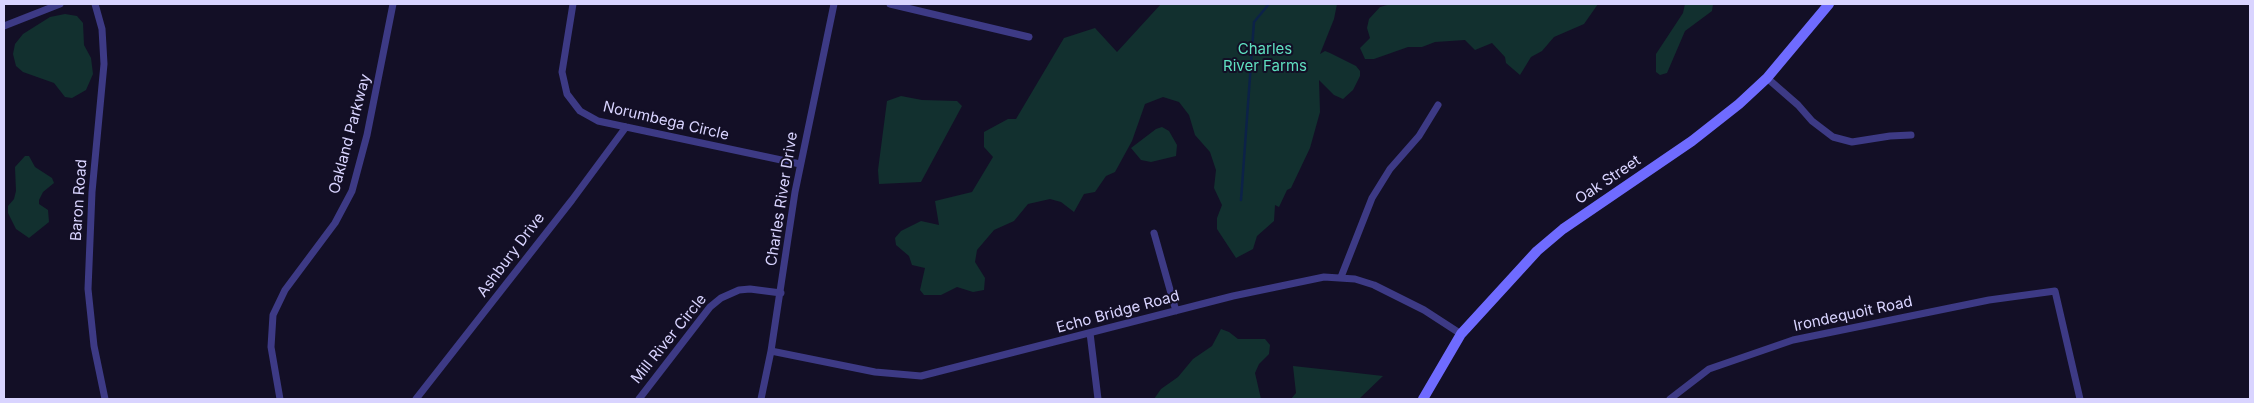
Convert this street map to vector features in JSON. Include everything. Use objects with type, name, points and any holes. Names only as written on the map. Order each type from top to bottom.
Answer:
[{"type":"main road","name":"Oak Street","points":[[1423,399],[1461,334],[1518,270],[1563,229],[1692,142],[1739,104],[1767,78],[1829,4]]},
{"type":"street","points":[[4,26],[60,4]]},
{"type":"street","name":"Baron Road","points":[[95,4],[102,29],[104,64],[92,192],[88,289],[94,346],[105,399]]},
{"type":"street","name":"Oakland Parkway","points":[[280,399],[271,347],[273,315],[285,290],[335,223],[352,191],[367,135],[394,4]]},
{"type":"street","name":"Norumbega Circle","points":[[573,4],[562,60],[562,72],[567,94],[580,111],[590,118],[626,127],[800,164]]},
{"type":"street","name":"Charles River Drive","points":[[761,399],[781,293],[800,164],[834,4]]},
{"type":"street","points":[[890,4],[1030,37]]},
{"type":"street","points":[[1767,78],[1798,105],[1812,121],[1833,137],[1852,142],[1890,136],[1912,135]]},
{"type":"street","points":[[1341,278],[1372,198],[1390,169],[1419,136],[1438,105]]},
{"type":"street","name":"Ashbury Drive","points":[[416,399],[572,200],[626,127]]},
{"type":"street","points":[[1154,233],[1176,311]]},
{"type":"street","name":"Echo Bridge Road","points":[[771,351],[875,372],[921,376],[1307,279],[1341,278],[1374,285],[1461,334]]},
{"type":"street","name":"Mill River Circle","points":[[639,399],[710,307],[721,298],[739,290],[750,289],[781,293]]},
{"type":"street","name":"Irondequoit Road","points":[[1670,399],[1709,369],[1793,340],[1989,300],[2055,291],[2080,399]]},
{"type":"street","points":[[1090,333],[1098,399]]},
{"type":"green space","name":"Charles River Farms","points":[[1161,4],[1337,4],[1334,19],[1320,54],[1325,51],[1356,66],[1360,71],[1360,76],[1353,90],[1343,99],[1334,95],[1319,80],[1320,112],[1310,148],[1291,188],[1287,190],[1279,207],[1275,205],[1274,221],[1257,236],[1253,249],[1236,258],[1217,229],[1217,218],[1222,205],[1214,188],[1216,170],[1210,152],[1195,135],[1189,115],[1179,102],[1163,97],[1145,104],[1132,141],[1115,172],[1106,176],[1095,192],[1084,194],[1074,212],[1061,202],[1050,199],[1028,204],[1014,221],[994,230],[977,250],[975,262],[985,278],[984,290],[973,292],[957,287],[941,295],[924,295],[920,290],[925,268],[912,265],[909,256],[896,245],[895,238],[901,231],[921,221],[939,225],[935,201],[972,192],[993,157],[984,147],[984,132],[1008,119],[1016,119],[1064,38],[1095,28],[1117,52]]},
{"type":"green space","points":[[1391,4],[1598,4],[1584,24],[1554,37],[1542,51],[1531,57],[1520,75],[1506,63],[1505,57],[1492,43],[1475,50],[1465,40],[1435,42],[1422,47],[1408,47],[1374,59],[1365,59],[1360,48],[1370,38],[1367,28],[1369,19],[1380,7]]},
{"type":"green space","points":[[1685,4],[1713,4],[1712,11],[1685,31],[1667,73],[1660,75],[1656,72],[1656,54],[1683,13]]},
{"type":"green space","points":[[65,14],[77,16],[83,23],[84,45],[91,58],[93,74],[86,90],[72,98],[65,97],[54,83],[23,72],[16,66],[13,54],[15,44],[23,34],[50,17]]},
{"type":"green space","points":[[901,96],[922,100],[957,101],[962,106],[921,182],[879,184],[878,170],[887,101]]},
{"type":"green space","points":[[1162,127],[1169,131],[1177,145],[1176,156],[1151,162],[1141,160],[1131,148],[1156,129]]},
{"type":"green space","points":[[25,156],[29,156],[35,167],[52,178],[54,183],[43,192],[39,200],[39,204],[48,210],[49,222],[29,238],[16,229],[8,213],[8,206],[14,199],[16,191],[15,167]]},
{"type":"green space","points":[[1221,329],[1238,339],[1265,339],[1270,345],[1269,354],[1259,364],[1255,373],[1261,399],[1154,399],[1161,389],[1178,377],[1193,359],[1212,346]]},
{"type":"green space","points":[[1293,366],[1383,376],[1359,399],[1291,399],[1296,393]]},
{"type":"waterway","points":[[1241,200],[1254,22],[1269,4]]}]
